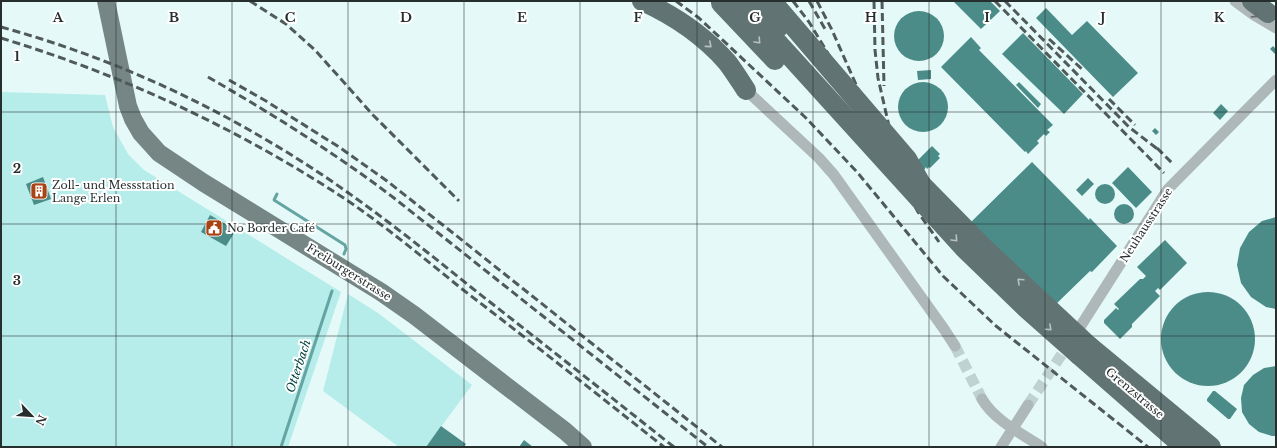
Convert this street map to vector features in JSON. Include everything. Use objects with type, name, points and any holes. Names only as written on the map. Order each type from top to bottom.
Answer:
[{"type":"highway","points":[[642,1],[678,21],[706,43],[723,58],[746,90]]},
{"type":"highway","points":[[718,1],[876,167],[900,189],[920,192]]},
{"type":"highway","points":[[739,1],[920,192],[983,247],[1089,346],[1211,447]]},
{"type":"highway","points":[[755,1],[920,192],[964,248],[1027,308],[1184,447]]},
{"type":"highway","points":[[771,1],[907,159],[920,192]]},
{"type":"highway","points":[[1252,1],[1270,15]]},
{"type":"main road","name":"Freiburgerstrasse","points":[[106,1],[128,106],[141,133],[159,153],[204,183],[382,292],[498,379],[565,431],[583,447]]},
{"type":"street","points":[[1235,1],[1254,15],[1270,15]]},
{"type":"street","name":"Neuhausstrasse","points":[[1066,348],[1168,189],[1276,80]]},
{"type":"street","points":[[746,90],[819,158],[834,174],[955,346]]},
{"type":"street","name":"Grenzstrasse","points":[[1074,337],[1098,362],[1199,447]]},
{"type":"street","points":[[982,399],[994,415],[1042,447]]},
{"type":"street","points":[[1000,447],[1028,405]]},
{"type":"shaded area","points":[[1,92],[105,95],[113,127],[128,154],[144,170],[341,292],[288,447],[1,447]]},
{"type":"shaded area","points":[[348,294],[378,313],[472,385],[426,447],[399,447],[323,391]]},
{"type":"building","points":[[953,1],[990,1],[1000,11],[981,29]]},
{"type":"building","points":[[1046,8],[1072,35],[1087,21],[1138,73],[1113,97],[1036,18]]},
{"type":"building","points":[[914,11],[924,11],[937,18],[944,31],[944,41],[937,54],[924,61],[914,61],[905,57],[898,50],[894,41],[894,31],[898,22],[905,15]]},
{"type":"building","points":[[1023,33],[1083,94],[1064,114],[1002,54]]},
{"type":"building","points":[[971,37],[981,48],[979,50],[1053,125],[1047,130],[1050,132],[1046,136],[1044,134],[1037,141],[1039,143],[1028,154],[941,67]]},
{"type":"building","points":[[1273,46],[1276,49],[1276,55],[1270,49]]},
{"type":"building","points":[[931,70],[931,79],[918,80],[917,71]]},
{"type":"building","points":[[918,82],[928,82],[941,89],[948,102],[948,112],[941,125],[928,132],[918,132],[909,128],[902,121],[898,112],[898,102],[902,93],[909,86]]},
{"type":"building","points":[[1019,82],[1041,104],[1038,108],[1016,85]]},
{"type":"building","points":[[1221,104],[1228,111],[1220,120],[1213,113]]},
{"type":"building","points":[[1155,128],[1159,132],[1156,135],[1152,131]]},
{"type":"building","points":[[932,146],[940,154],[938,156],[940,158],[930,168],[929,167],[927,169],[926,167],[924,170],[916,162]]},
{"type":"building","points":[[1032,162],[1117,246],[1092,272],[1090,271],[1053,307],[969,224]]},
{"type":"building","points":[[1128,167],[1152,192],[1136,208],[1112,183]]},
{"type":"building","name":"Zoll- und Messstation Lange Erlen","points":[[43,177],[51,199],[34,205],[26,184]]},
{"type":"building","points":[[1088,178],[1094,184],[1082,196],[1076,190]]},
{"type":"building","points":[[1101,184],[1109,184],[1115,190],[1115,198],[1109,204],[1101,204],[1095,198],[1095,190]]},
{"type":"building","points":[[1120,204],[1128,204],[1134,210],[1134,218],[1128,224],[1120,224],[1114,218],[1114,210]]},
{"type":"building","points":[[210,215],[236,230],[226,246],[201,232]]},
{"type":"building","points":[[1276,217],[1276,309],[1266,307],[1251,297],[1241,283],[1237,265],[1240,248],[1249,232],[1262,221]]},
{"type":"building","points":[[1165,240],[1187,263],[1160,290],[1158,288],[1155,291],[1160,296],[1132,324],[1132,327],[1120,339],[1104,323],[1104,320],[1116,308],[1118,310],[1119,309],[1114,304],[1140,279],[1143,279],[1146,276],[1137,267]]},
{"type":"building","points":[[1208,292],[1226,295],[1241,306],[1252,321],[1255,339],[1252,357],[1241,372],[1226,383],[1208,386],[1190,383],[1175,372],[1164,357],[1161,339],[1164,321],[1175,306],[1190,295]]},
{"type":"building","points":[[1276,366],[1276,436],[1272,436],[1259,432],[1249,424],[1242,412],[1241,398],[1244,385],[1253,375],[1264,368]]},
{"type":"building","points":[[1213,391],[1237,409],[1230,419],[1228,419],[1207,401]]},
{"type":"building","points":[[441,426],[466,444],[464,447],[426,447]]},
{"type":"building","points":[[524,440],[533,447],[519,447]]},
{"type":"waterway","name":"Otterbach","points":[[277,194],[274,200],[345,245],[346,249],[344,254]]},
{"type":"waterway","name":"Otterbach","points":[[281,447],[332,291]]},
{"type":"tunnel","points":[[955,346],[982,399]]},
{"type":"tunnel","points":[[1028,405],[1066,348]]},
{"type":"railway","points":[[250,1],[286,24],[315,50],[373,115],[459,201]]},
{"type":"railway","points":[[676,1],[699,18],[806,118],[857,172],[943,276],[996,326],[1148,447]]},
{"type":"railway","points":[[793,1],[809,22],[844,80],[872,121],[891,164],[918,212],[939,242]]},
{"type":"railway","points":[[809,1],[825,29]]},
{"type":"railway","points":[[817,1],[832,30],[862,98]]},
{"type":"railway","points":[[874,1],[875,50],[878,78],[897,161]]},
{"type":"railway","points":[[882,1],[884,86]]},
{"type":"railway","points":[[995,1],[1164,173]]},
{"type":"railway","points":[[1005,1],[1129,127],[1160,151]]},
{"type":"railway","points":[[1,27],[103,60],[168,88],[232,120],[291,155],[344,190],[396,228],[674,447]]},
{"type":"railway","points":[[1,38],[88,68],[173,103],[254,144],[333,191],[399,238],[664,447]]},
{"type":"railway","points":[[1049,39],[1083,70]]},
{"type":"railway","points":[[208,77],[303,134],[372,181],[708,447]]},
{"type":"railway","points":[[229,80],[266,101],[339,147],[387,181],[722,447]]},
{"type":"railway","points":[[1109,99],[1135,125]]},
{"type":"railway","points":[[1157,148],[1173,164]]},
{"type":"place","name":"Zoll- und Messstation Lange Erlen","points":[[39,191]]},
{"type":"place","name":"No Border Café","points":[[214,228]]}]
